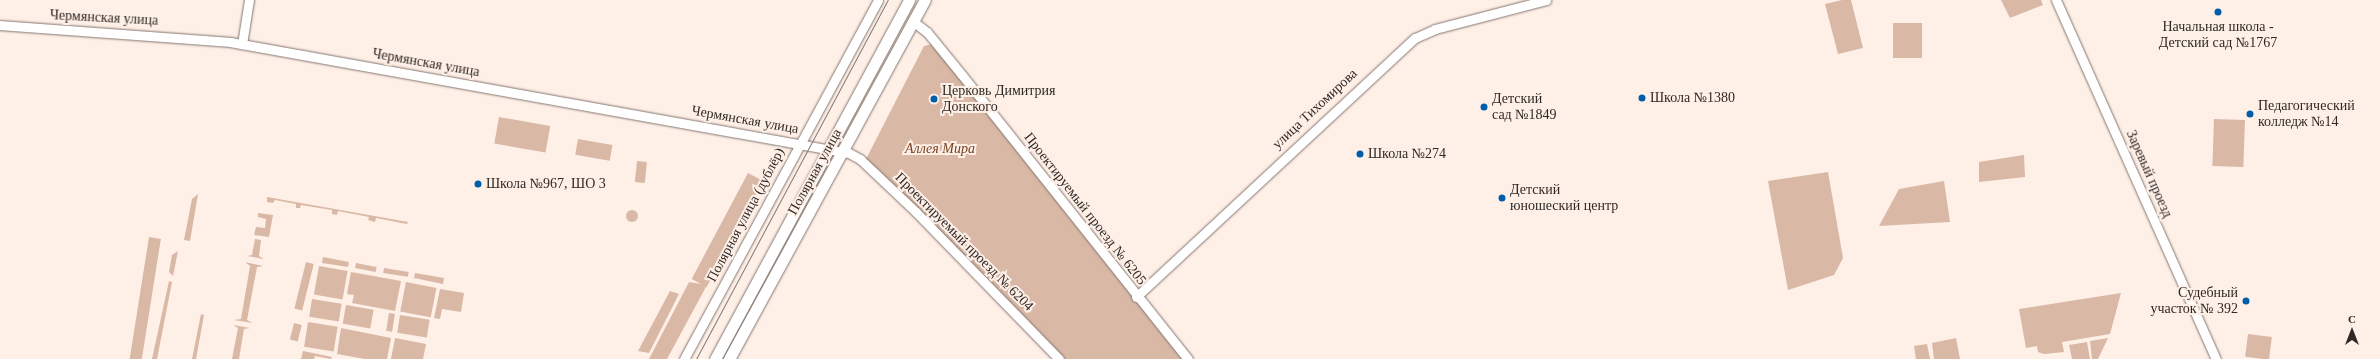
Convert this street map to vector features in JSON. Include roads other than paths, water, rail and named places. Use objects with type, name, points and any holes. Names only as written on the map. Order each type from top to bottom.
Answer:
[{"type":"main road","name":"Полярная улица","points":[[715,359],[909,0]]},
{"type":"main road","name":"Полярная улица","points":[[729,359],[844,152],[925,0]]},
{"type":"street","points":[[242,44],[249,0]]},
{"type":"street","name":"Полярная улица (дублёр)","points":[[684,359],[878,0]]},
{"type":"street","name":"улица Тихомирова","points":[[1136,297],[1415,38],[1435,29],[1546,0]]},
{"type":"street","name":"Заревый проезд","points":[[2056,0],[2216,359]]},
{"type":"street","name":"Проектируемый проезд № 6205","points":[[914,22],[926,32],[962,74],[1136,297],[1188,359]]},
{"type":"street","name":"Чермянская улица","points":[[0,25],[198,38],[242,44],[844,152]]},
{"type":"street","name":"Проектируемый проезд № 6204","points":[[844,152],[860,159],[916,212],[1058,359]]},
{"type":"tram line","points":[[696,359],[888,0]]},
{"type":"place","name":"Начальная школа - Детский сад №1767","points":[[2218,12]]},
{"type":"place","name":"Школа №1380","points":[[1642,98]]},
{"type":"place","name":"Церковь Димитрия Донского","points":[[934,99]]},
{"type":"place","name":"Детский сад №1849","points":[[1484,107]]},
{"type":"place","name":"Педагогический колледж №14","points":[[2250,114]]},
{"type":"place","name":"Школа №274","points":[[1360,154]]},
{"type":"place","name":"Школа №967, ШО 3","points":[[478,184]]},
{"type":"place","name":"Детский юношеский центр","points":[[1502,198]]},
{"type":"place","name":"Судебный участок № 392","points":[[2246,301]]},
{"type":"park label","name":"Аллея Мира","points":[[940,149]]}]
